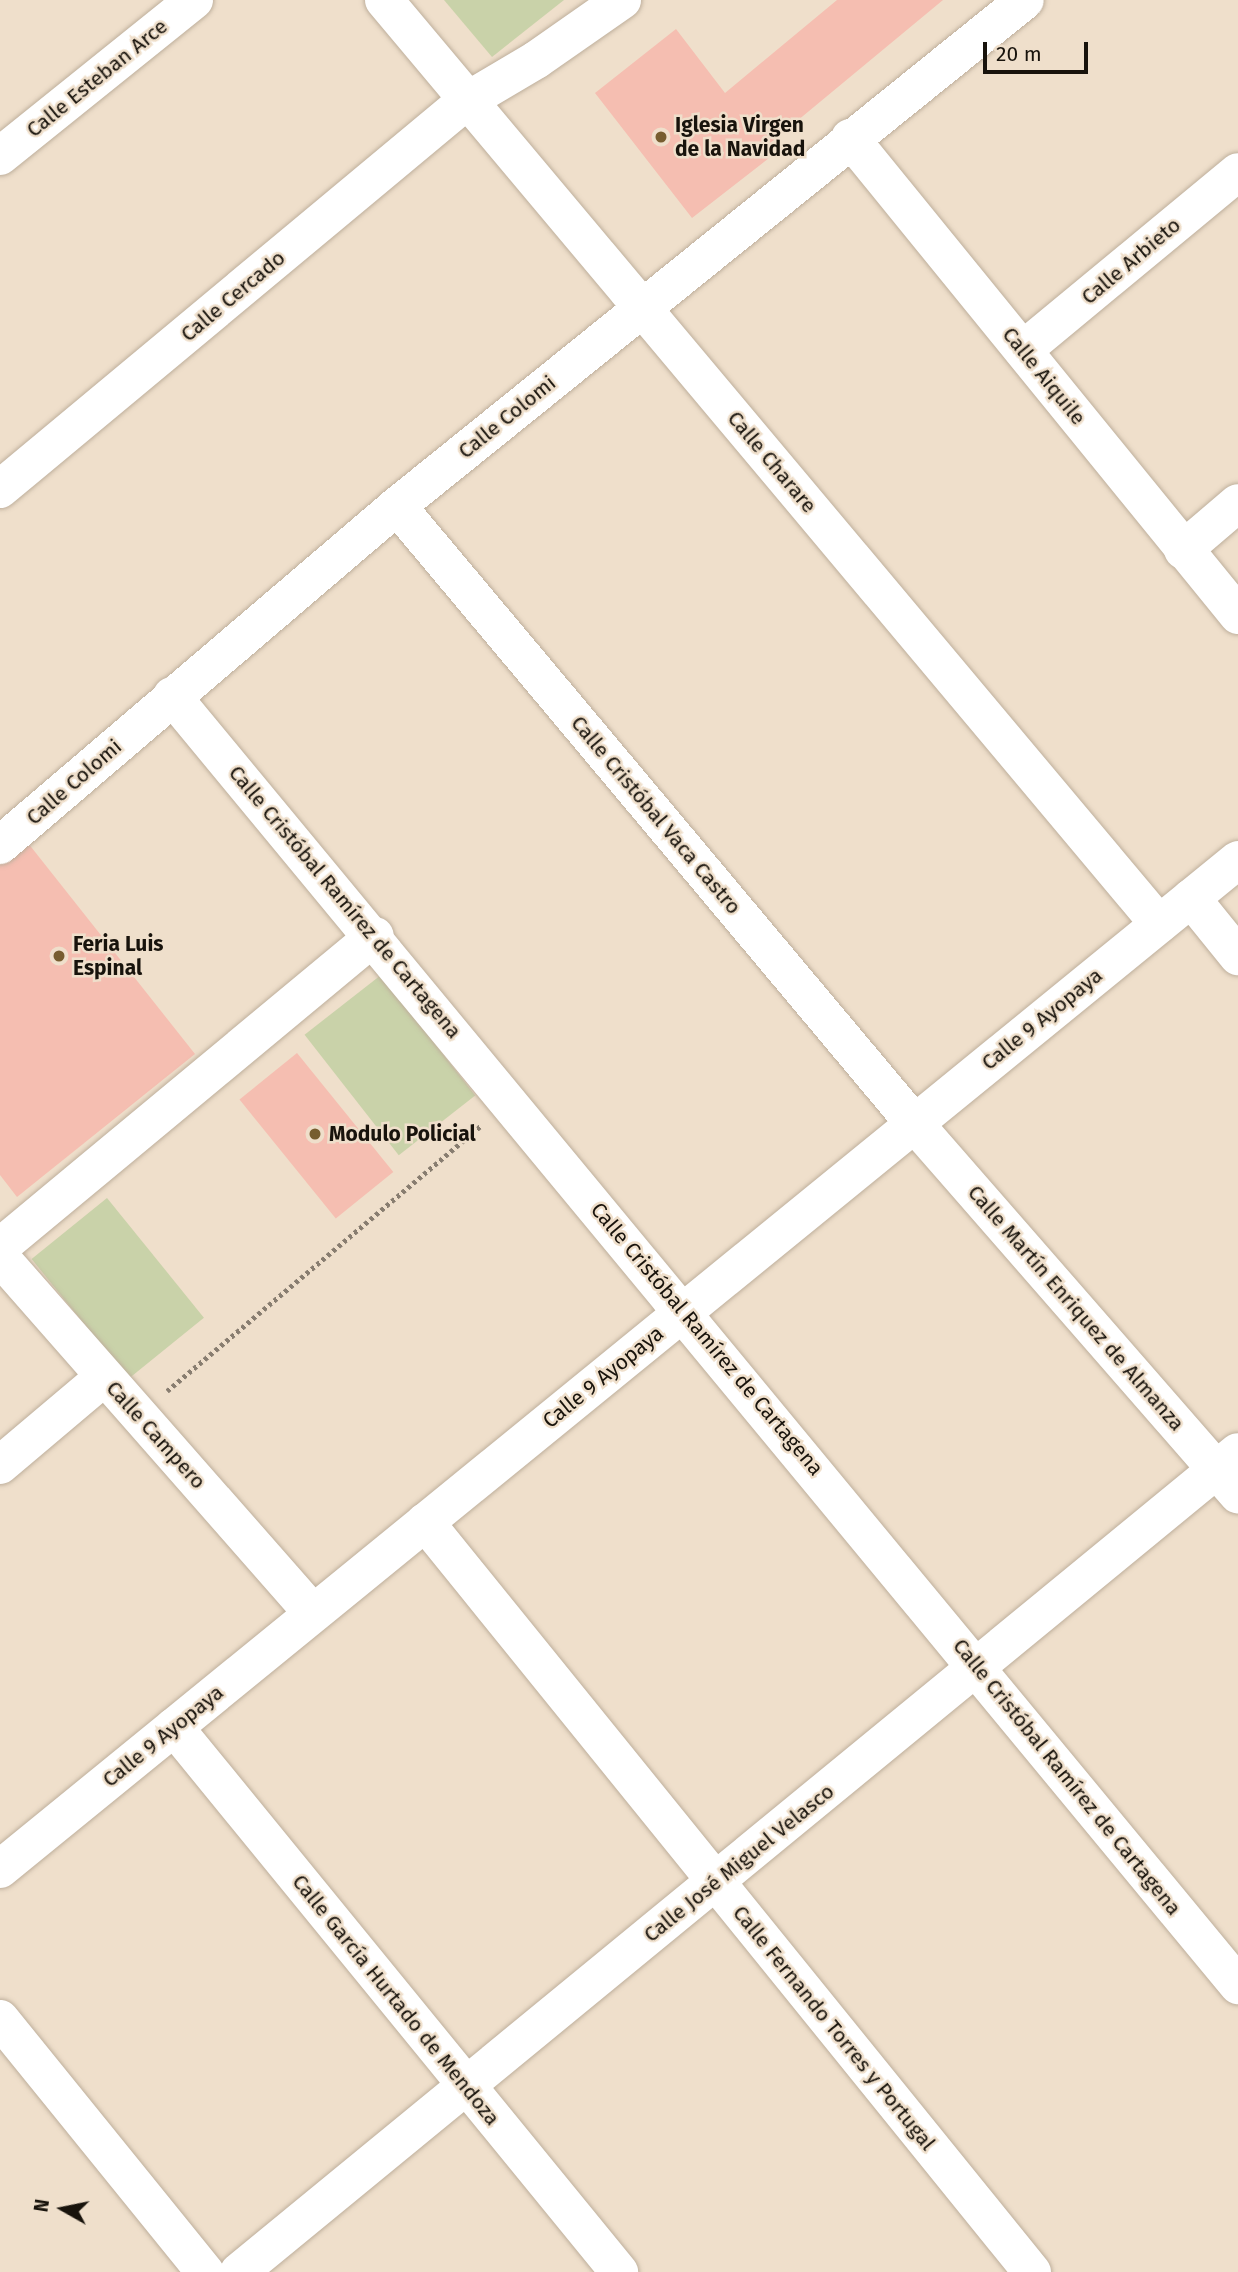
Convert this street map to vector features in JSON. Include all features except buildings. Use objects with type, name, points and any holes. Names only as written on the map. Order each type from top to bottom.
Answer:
[{"type":"street","name":"Calle Esteban Arce","points":[[0,156],[194,0]]},
{"type":"street","name":"Calle Charare","points":[[384,0],[465,102],[642,307],[1158,924]]},
{"type":"street","name":"Calle Cercado","points":[[0,489],[465,102],[622,0]]},
{"type":"street","name":"Calle Colomi","points":[[4,833],[172,696],[397,506],[850,138],[1025,0]]},
{"type":"street","name":"Calle Aiquile","points":[[850,138],[1238,615]]},
{"type":"street","name":"Calle Arbieto","points":[[1023,351],[1238,172]]},
{"type":"street","points":[[1183,550],[1238,503]]},
{"type":"street","name":"Calle Cristóbal Vaca Castro","points":[[397,506],[914,1123]]},
{"type":"street","name":"Calle Cristóbal Ramírez de Cartagena","points":[[172,696],[374,936],[1238,1984]]},
{"type":"street","name":"Calle 9 Ayopaya","points":[[0,1869],[1238,860]]},
{"type":"street","points":[[1191,898],[1238,956]]},
{"type":"street","points":[[0,1247],[374,936]]},
{"type":"street","name":"Calle Martín Enriquez de Almanza","points":[[914,1123],[1231,1472]]},
{"type":"street","name":"Calle Campero","points":[[0,1257],[313,1613]]},
{"type":"street","points":[[0,1465],[104,1377]]},
{"type":"street","name":"Calle José Miguel Velasco","points":[[239,2272],[977,1667],[1231,1472]]},
{"type":"street","name":"Calle Fernando Torres y Portugal","points":[[425,1522],[1032,2272]]},
{"type":"street","name":"Calle García Hurtado de Mendoza","points":[[173,1727],[619,2272]]},
{"type":"street","points":[[0,2019],[205,2272]]},
{"type":"path","points":[[139,1414],[510,1102]]},
{"type":"green space","points":[[444,0],[564,0],[492,57]]},
{"type":"green space","points":[[381,975],[475,1096],[399,1155],[305,1035]]},
{"type":"green space","points":[[107,1198],[204,1318],[129,1379],[32,1259]]},
{"type":"place","name":"Iglesia Virgen de la Navidad","points":[[661,137]]},
{"type":"place","name":"Feria Luis Espinal","points":[[59,956]]},
{"type":"place","name":"Modulo Policial","points":[[315,1134]]}]
